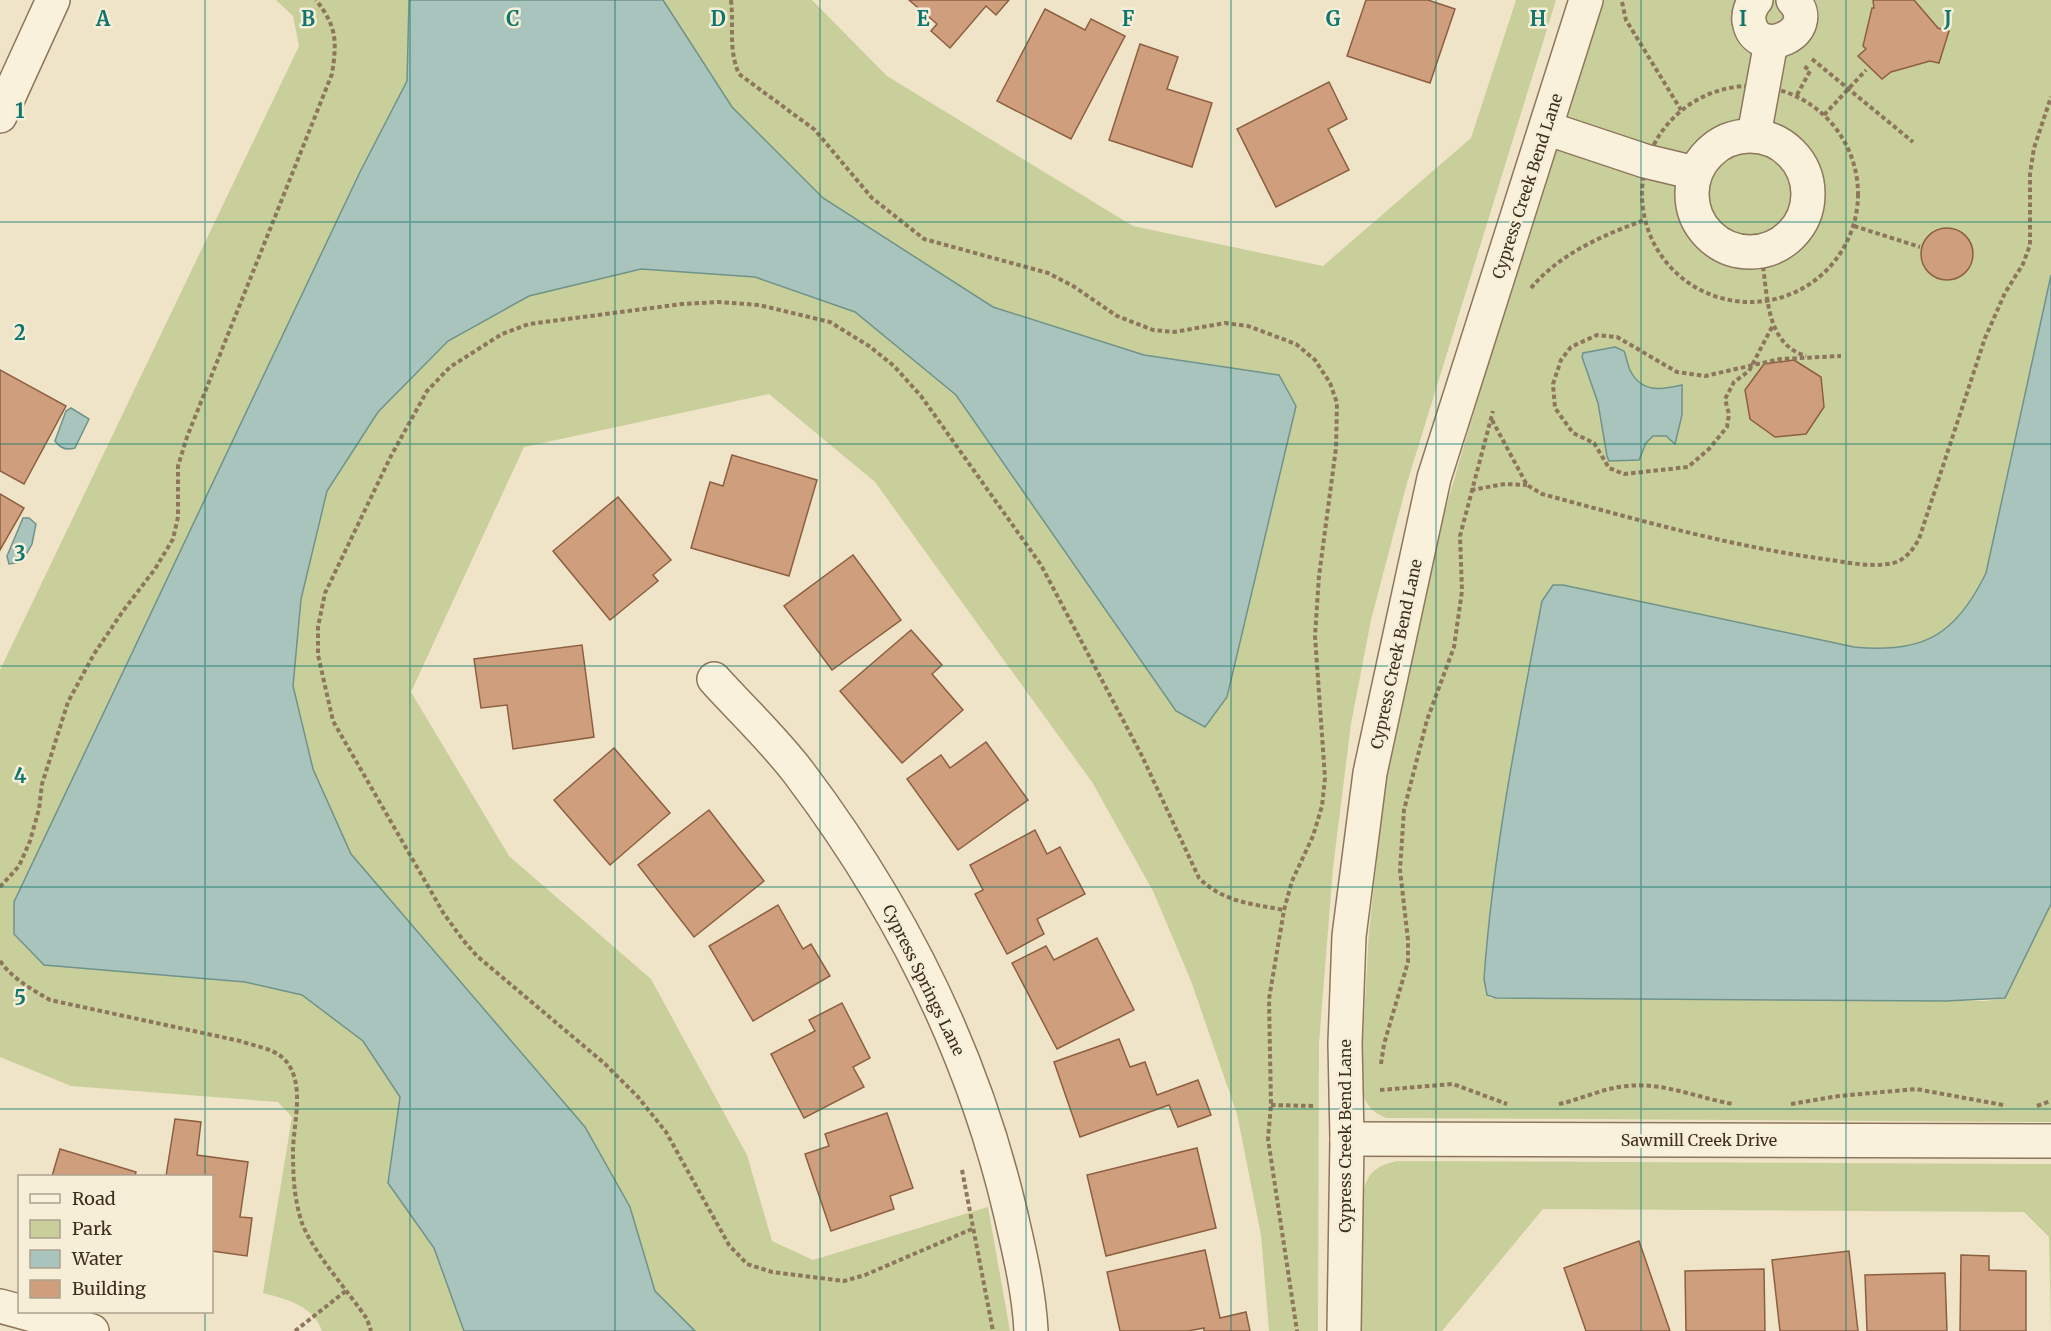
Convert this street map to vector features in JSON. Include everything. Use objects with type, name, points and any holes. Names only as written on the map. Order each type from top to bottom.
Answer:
[{"type":"street","points":[[0,116],[53,0]]},
{"type":"street","name":"Cypress Creek Bend Lane","points":[[1344,1331],[1347,1139],[1345,1043],[1349,936],[1370,773],[1434,478],[1586,0]]},
{"type":"street","points":[[1756,0],[1752,4],[1749,17],[1751,28],[1759,39],[1784,50]]},
{"type":"street","points":[[1754,135],[1784,50],[1781,42],[1792,36],[1801,16],[1798,5],[1793,0]]},
{"type":"street","points":[[1546,128],[1645,162],[1695,173]]},
{"type":"street","points":[[1754,135],[1782,145],[1795,156],[1803,171],[1807,206],[1801,223],[1788,240],[1770,248],[1752,251],[1731,248],[1714,240],[1701,226],[1694,211],[1692,195],[1695,173],[1702,160],[1716,144],[1734,138],[1754,135]]},
{"type":"street","name":"Cypress Springs Lane","points":[[714,679],[797,771],[840,830],[898,920],[946,1021],[981,1105],[998,1161],[1017,1241],[1031,1331]]},
{"type":"street","name":"Sawmill Creek Drive","points":[[1347,1139],[2051,1141]]},
{"type":"street","points":[[0,1306],[18,1311]]},
{"type":"street","points":[[26,1313],[92,1331]]},
{"type":"path","points":[[0,887],[19,866],[30,841],[39,809],[42,784],[68,702],[94,654],[155,569],[173,539],[178,517],[178,466],[187,437],[332,74],[336,51],[334,30],[316,0]]},
{"type":"path","points":[[731,0],[730,37],[733,60],[739,75],[815,130],[872,198],[924,239],[1048,273],[1073,286],[1117,316],[1153,330],[1174,332],[1225,323],[1248,326],[1296,344],[1315,360],[1330,383],[1337,403],[1335,448],[1319,576],[1315,636],[1325,778],[1322,806],[1313,836],[1292,881],[1274,962],[1269,999],[1271,1105],[1268,1139],[1271,1169],[1283,1225],[1297,1331]]},
{"type":"path","points":[[1622,0],[1622,11],[1626,20],[1681,110]]},
{"type":"path","points":[[1642,177],[1645,220],[1652,240],[1665,260],[1696,287],[1715,297],[1737,302],[1768,301],[1803,289],[1818,279],[1843,247],[1854,226],[1857,182],[1853,161],[1840,135],[1824,115],[1797,95],[1810,71],[1784,50]]},
{"type":"path","points":[[1805,53],[1913,142]]},
{"type":"path","points":[[1824,115],[1866,70]]},
{"type":"path","points":[[1654,143],[1659,133],[1681,110],[1707,94],[1746,85]]},
{"type":"path","points":[[1471,490],[1505,484],[1527,485],[1542,494],[1653,524],[1799,556],[1875,564],[1893,563],[1908,555],[1919,539],[1996,310],[2023,264],[2030,245],[2030,174],[2034,148],[2051,97]]},
{"type":"path","points":[[1529,291],[1551,268],[1577,251],[1602,236],[1645,220]]},
{"type":"path","points":[[1854,226],[1920,247]]},
{"type":"path","points":[[1763,267],[1772,327],[1785,343],[1803,355],[1816,358]]},
{"type":"path","points":[[1772,327],[1752,364],[1749,371],[1734,382],[1725,399],[1729,414],[1727,427],[1709,449],[1688,467],[1624,474],[1609,468],[1594,443],[1574,433],[1555,408],[1553,384],[1561,360],[1571,347],[1597,335],[1617,337],[1677,372],[1705,376],[1752,364],[1780,358],[1841,356]]},
{"type":"path","points":[[1380,1072],[1384,1044],[1408,962],[1408,940],[1400,870],[1404,810],[1427,720],[1454,648],[1462,591],[1460,536],[1492,419],[1494,404]]},
{"type":"path","points":[[1492,419],[1527,485]]},
{"type":"path","points":[[0,961],[8,972],[50,1000],[240,1041],[270,1051],[284,1059],[293,1077],[297,1103],[293,1149],[294,1192],[302,1222],[314,1244],[367,1319],[371,1331]]},
{"type":"path","points":[[1380,1081],[1380,1090],[1453,1084],[1509,1104]]},
{"type":"path","points":[[1558,1104],[1606,1089],[1628,1085],[1672,1089],[1735,1104]]},
{"type":"path","points":[[1780,1105],[1916,1089],[2012,1106]]},
{"type":"path","points":[[2028,1106],[2051,1101]]},
{"type":"path","points":[[1271,1105],[1315,1106]]},
{"type":"path","points":[[961,1165],[993,1331]]},
{"type":"path","points":[[295,1331],[347,1290]]},
{"type":"green space","points":[[276,0],[812,0],[887,76],[1133,226],[1323,266],[1471,138],[1516,0],[1556,0],[1407,483],[1371,620],[1351,724],[1333,868],[1319,1043],[1318,1331],[1269,1331],[1261,1235],[1237,1114],[1191,981],[1153,891],[1092,782],[875,482],[769,394],[524,447],[411,692],[509,856],[651,979],[747,1155],[772,1241],[813,1260],[988,1207],[1010,1331],[322,1331],[313,1315],[306,1310],[290,1301],[263,1293],[292,1117],[278,1102],[71,1086],[0,1057],[0,670],[299,46],[293,16]]},
{"type":"green space","points":[[1603,0],[2051,0],[2051,275],[1986,573],[1962,612],[1949,626],[1935,636],[1900,647],[1854,647],[1552,585],[1497,851],[1490,998],[1986,1001],[2005,998],[2051,904],[2051,1122],[1386,1118],[1372,1110],[1366,1103],[1360,1088],[1369,931],[1388,760],[1435,544],[1493,348]]},
{"type":"green space","points":[[1397,1161],[2051,1164],[2051,1331],[2049,1237],[2024,1212],[1543,1209],[1442,1331],[1361,1331],[1362,1196],[1366,1182],[1377,1168]]},
{"type":"water","points":[[409,0],[663,0],[732,107],[823,198],[993,307],[1144,355],[1279,375],[1296,406],[1227,697],[1205,727],[1176,711],[956,395],[855,312],[755,277],[641,269],[529,296],[448,341],[378,412],[327,491],[301,599],[293,686],[313,769],[351,854],[585,1127],[630,1207],[655,1291],[695,1331],[464,1331],[434,1248],[388,1183],[400,1097],[363,1041],[302,995],[245,982],[44,965],[14,934],[14,902],[360,172],[407,81]]},
{"type":"water","points":[[2051,275],[2051,904],[2005,998],[1946,1001],[1496,998],[1487,995],[1484,979],[1488,931],[1507,789],[1542,601],[1553,585],[1563,585],[1854,647],[1900,647],[1935,636],[1949,626],[1962,612],[1986,573]]},
{"type":"water","points":[[1615,347],[1624,351],[1629,368],[1640,383],[1659,389],[1682,385],[1682,415],[1675,444],[1666,436],[1653,436],[1646,443],[1639,460],[1609,461],[1598,403],[1582,357],[1583,353]]},
{"type":"water","points":[[71,408],[89,419],[75,448],[66,449],[55,441],[66,411]]},
{"type":"water","points":[[23,518],[29,518],[36,524],[32,544],[22,562],[9,564],[7,556]]},
{"type":"building","points":[[909,0],[1009,0],[996,15],[986,6],[950,48],[931,31],[937,24]]},
{"type":"building","points":[[1366,0],[1428,0],[1455,9],[1430,83],[1347,56]]},
{"type":"building","points":[[1873,0],[1914,0],[1938,28],[1949,31],[1939,63],[1930,61],[1891,72],[1882,79],[1858,56],[1866,49],[1863,46],[1872,8],[1874,8]]},
{"type":"building","points":[[1045,9],[1085,30],[1091,19],[1125,36],[1071,139],[997,101]]},
{"type":"building","points":[[1140,44],[1178,57],[1167,89],[1212,103],[1192,167],[1109,140]]},
{"type":"building","points":[[1329,82],[1347,119],[1328,129],[1349,170],[1276,207],[1237,129]]},
{"type":"building","points":[[1947,228],[1961,232],[1969,240],[1973,254],[1969,268],[1961,276],[1947,280],[1933,276],[1925,268],[1921,254],[1925,240],[1933,232]]},
{"type":"building","points":[[1794,360],[1821,377],[1824,407],[1806,434],[1775,437],[1750,419],[1745,390],[1764,364]]},
{"type":"building","points":[[0,370],[66,406],[24,484],[0,471]]},
{"type":"building","points":[[732,455],[817,480],[789,576],[691,548],[710,482],[723,486]]},
{"type":"building","points":[[0,494],[24,508],[0,550]]},
{"type":"building","points":[[618,497],[671,560],[653,575],[658,581],[610,620],[553,551]]},
{"type":"building","points":[[853,555],[901,620],[832,670],[784,606]]},
{"type":"building","points":[[911,630],[942,665],[932,674],[963,710],[902,763],[840,691]]},
{"type":"building","points":[[582,645],[594,737],[513,749],[507,705],[481,708],[474,659]]},
{"type":"building","points":[[986,742],[1028,800],[958,850],[907,779],[941,755],[950,768]]},
{"type":"building","points":[[614,748],[670,813],[610,865],[554,800]]},
{"type":"building","points":[[709,810],[764,881],[694,937],[638,865]]},
{"type":"building","points":[[1035,830],[1047,854],[1060,847],[1085,894],[1037,919],[1044,934],[1007,954],[975,894],[983,890],[970,865]]},
{"type":"building","points":[[778,905],[803,949],[811,944],[830,976],[753,1021],[709,946]]},
{"type":"building","points":[[1097,938],[1134,1010],[1057,1049],[1012,963],[1046,946],[1054,960]]},
{"type":"building","points":[[842,1003],[870,1058],[853,1067],[864,1087],[804,1118],[771,1054],[815,1031],[809,1020]]},
{"type":"building","points":[[1119,1039],[1130,1067],[1145,1062],[1157,1095],[1198,1080],[1211,1115],[1178,1127],[1169,1105],[1080,1137],[1054,1062]]},
{"type":"building","points":[[887,1113],[913,1188],[890,1196],[894,1209],[831,1231],[805,1154],[829,1146],[825,1134]]},
{"type":"building","points":[[175,1119],[201,1122],[197,1155],[248,1162],[240,1217],[252,1218],[247,1256],[213,1251],[213,1175],[166,1175]]},
{"type":"building","points":[[1197,1148],[1216,1228],[1106,1256],[1087,1175]]},
{"type":"building","points":[[60,1149],[136,1172],[135,1175],[52,1175]]},
{"type":"building","points":[[1639,1241],[1670,1331],[1586,1331],[1564,1268]]},
{"type":"building","points":[[1205,1250],[1220,1318],[1246,1312],[1250,1331],[1204,1331],[1204,1328],[1188,1331],[1120,1331],[1107,1272]]},
{"type":"building","points":[[1849,1251],[1858,1331],[1780,1331],[1772,1260]]},
{"type":"building","points":[[1961,1255],[1989,1256],[1989,1270],[2026,1271],[2026,1331],[1960,1331]]},
{"type":"building","points":[[1764,1269],[1765,1331],[1686,1331],[1685,1271]]},
{"type":"building","points":[[1945,1273],[1947,1331],[1867,1331],[1865,1275]]}]
